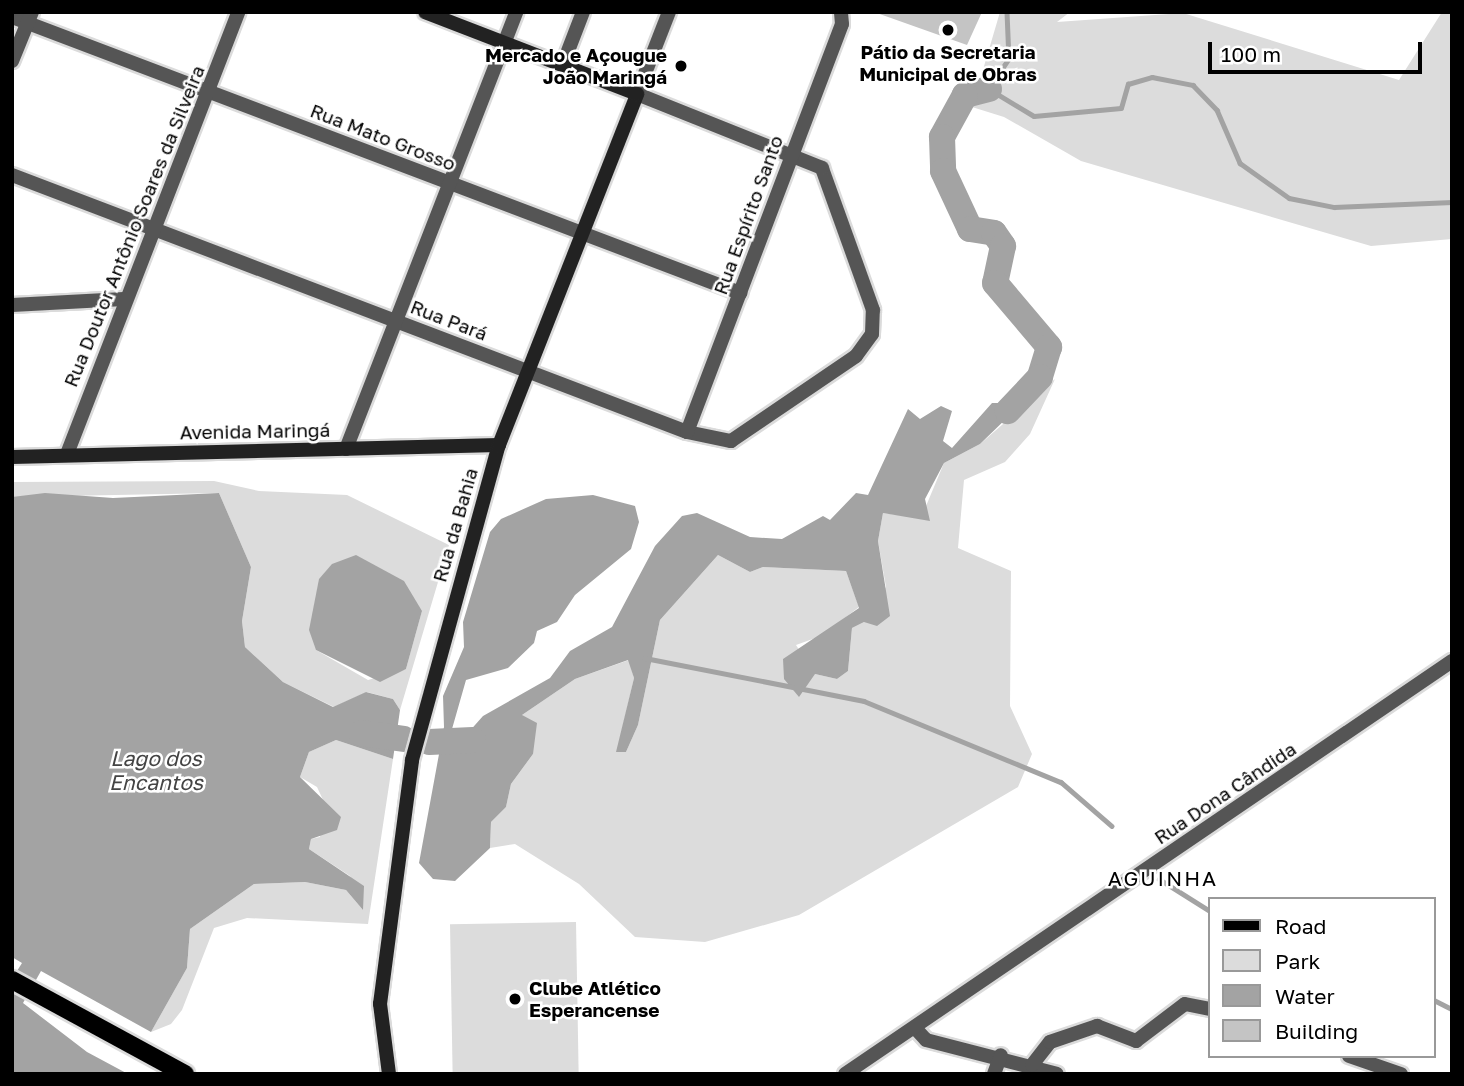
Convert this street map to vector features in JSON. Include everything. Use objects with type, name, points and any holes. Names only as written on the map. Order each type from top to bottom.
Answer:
[{"type":"main road","points":[[12,980],[185,1074]]},
{"type":"street","name":"Rua Doutor Antônio Soares da Silveira","points":[[67,454],[124,299],[238,12]]},
{"type":"street","points":[[425,12],[792,153]]},
{"type":"street","points":[[346,449],[516,12]]},
{"type":"street","points":[[563,64],[583,12]]},
{"type":"street","name":"Rua da Bahia","points":[[389,1074],[380,1004],[412,760],[499,445],[669,12]]},
{"type":"street","name":"Rua Espírito Santo","points":[[687,432],[842,24],[841,12]]},
{"type":"street","name":"Rua Mato Grosso","points":[[12,18],[30,18],[448,183],[740,293]]},
{"type":"street","points":[[12,61],[30,18]]},
{"type":"street","name":"Rua Pará","points":[[12,175],[687,432],[731,441],[856,356],[872,334],[873,310],[830,181],[816,164],[792,153]]},
{"type":"street","points":[[12,305],[124,299]]},
{"type":"street","name":"Avenida Maringá","points":[[12,457],[499,445]]},
{"type":"street","name":"Rua Dona Cândida","points":[[845,1074],[1452,661]]},
{"type":"street","points":[[1032,1065],[1050,1042],[1097,1026],[1136,1041],[1185,1004],[1208,1009]]},
{"type":"street","points":[[915,1028],[926,1040],[1001,1055],[1057,1074]]},
{"type":"street","points":[[994,1074],[1001,1055]]},
{"type":"street","points":[[1355,1058],[1401,1074]]},
{"type":"green space","points":[[1000,12],[1070,12],[1057,22],[1183,13],[1399,80],[1442,12],[1452,12],[1452,239],[1371,246],[1081,161],[1004,117],[972,107]]},
{"type":"green space","points":[[1055,379],[1030,434],[1005,462],[964,480],[958,548],[1011,571],[1010,706],[1032,754],[1018,787],[799,915],[705,942],[635,937],[579,884],[515,844],[490,848],[491,822],[506,807],[511,784],[533,754],[522,715],[575,679],[629,660],[634,678],[617,751],[626,752],[638,725],[660,620],[718,555],[750,572],[763,567],[846,571],[859,607],[821,636],[796,645],[815,674],[837,679],[848,671],[852,628],[864,622],[886,587],[878,541],[883,513],[921,518],[944,463],[980,444]]},
{"type":"green space","points":[[214,481],[259,491],[347,495],[449,545],[400,710],[393,699],[367,692],[334,707],[283,682],[245,647],[242,621],[251,567],[219,493],[12,497],[12,482]],"holes":[[[422,611],[406,669],[368,680],[316,650]]]},
{"type":"green space","points":[[336,740],[393,759],[368,924],[247,918],[214,928],[182,1010],[171,1024],[151,1032],[187,968],[190,929],[254,884],[305,882],[346,890],[363,910],[350,876],[309,849],[311,839],[320,837],[324,802],[317,787],[300,777],[309,752]]},
{"type":"green space","name":"Clube Atlético Esperancense","points":[[576,922],[579,1074],[453,1074],[450,924]]},
{"type":"water","points":[[1025,384],[1039,387],[980,444],[944,463],[925,499],[930,521],[883,513],[878,541],[890,616],[877,626],[864,622],[852,628],[848,671],[837,679],[815,674],[799,697],[784,679],[783,659],[859,608],[846,571],[763,567],[750,572],[718,555],[660,620],[638,725],[626,752],[616,752],[634,678],[628,660],[575,679],[522,715],[537,723],[533,754],[511,784],[506,807],[491,822],[490,848],[455,881],[433,879],[419,863],[444,727],[443,696],[464,647],[463,622],[490,532],[501,519],[546,499],[593,495],[635,506],[639,522],[631,549],[575,595],[557,622],[537,631],[534,643],[508,668],[466,680],[452,729],[467,734],[483,716],[550,678],[570,651],[612,627],[655,546],[682,516],[697,513],[750,537],[782,539],[823,516],[830,520],[856,493],[868,495],[908,409],[920,419],[941,406],[952,411],[943,441],[952,448],[992,403],[1006,403]]},
{"type":"water","name":"Lago dos Encantos","points":[[45,493],[113,498],[219,493],[251,567],[242,621],[245,647],[283,682],[333,707],[366,692],[393,699],[400,710],[393,759],[336,740],[309,752],[300,777],[341,817],[337,830],[311,839],[309,849],[364,886],[363,910],[346,890],[305,882],[254,884],[190,929],[187,968],[151,1032],[41,971],[23,1003],[87,1052],[128,1074],[12,1074],[12,979],[22,963],[12,957],[12,497]]},
{"type":"water","points":[[356,555],[404,581],[422,611],[406,669],[380,682],[316,650],[309,630],[319,579],[332,564]]},
{"type":"building","name":"Pátio da Secretaria Municipal de Obras","points":[[874,12],[982,12],[967,45]]},
{"type":"waterway","points":[[1007,12],[1009,59],[989,89],[1034,116],[1121,108],[1128,84],[1152,77],[1193,85],[1217,110],[1240,163],[1289,198],[1334,207],[1452,202]]},
{"type":"waterway","points":[[989,89],[965,95],[942,137],[943,171],[970,229],[994,233],[1003,246],[995,283],[1049,347],[1040,377],[1008,411]]},
{"type":"waterway","points":[[645,658],[864,701],[1061,782],[1112,826]]},
{"type":"waterway","points":[[361,733],[404,739]]},
{"type":"waterway","points":[[429,742],[473,740]]},
{"type":"waterway","points":[[1159,879],[1208,910]]},
{"type":"waterway","points":[[1436,1001],[1452,1009]]},
{"type":"place","name":"Pátio da Secretaria Municipal de Obras","points":[[948,30]]},
{"type":"place","name":"Mercado e Açougue João Maringá","points":[[681,66]]},
{"type":"place","name":"Clube Atlético Esperancense","points":[[515,999]]},
{"type":"district","name":"AGUINHA","points":[[1163,878]]}]
